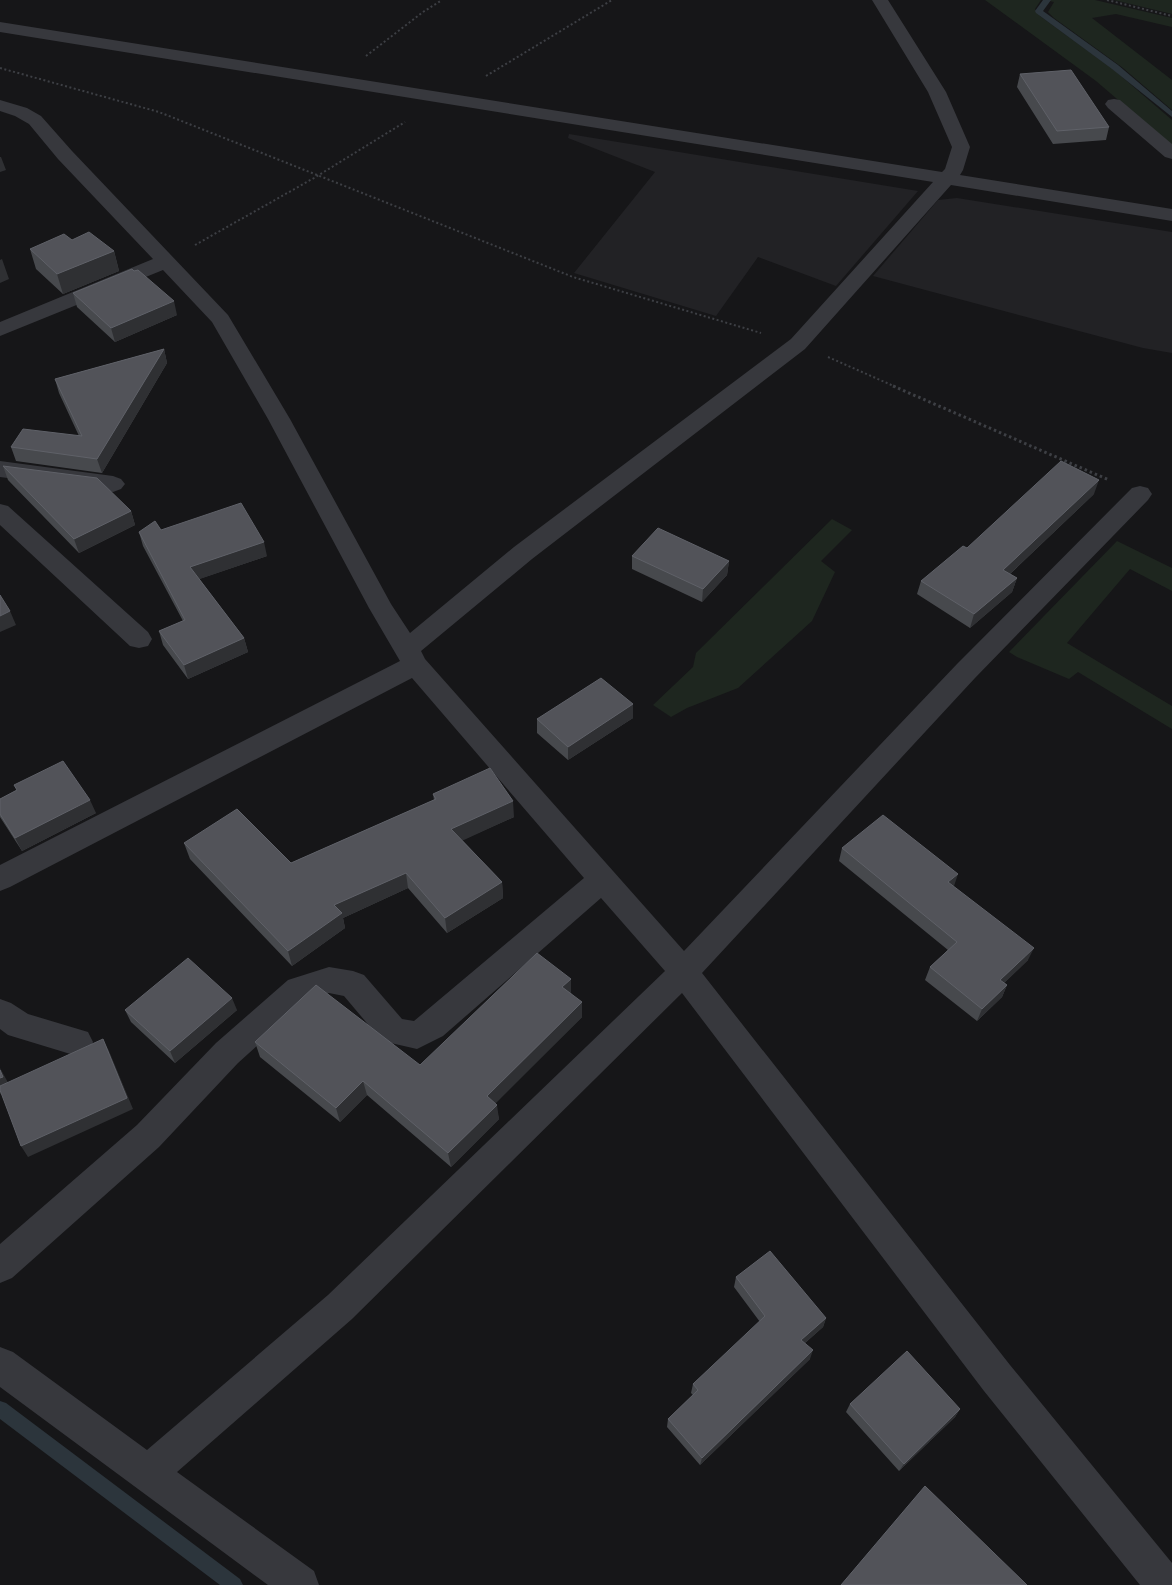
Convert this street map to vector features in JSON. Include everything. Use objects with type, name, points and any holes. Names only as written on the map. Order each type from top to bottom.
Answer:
[{"type":"street","points":[[0,879],[411,657],[523,553],[798,344],[946,180],[954,170],[961,147],[937,92],[880,0]]},
{"type":"street","points":[[0,27],[1172,215]]},
{"type":"street","points":[[1114,104],[1172,153]]},
{"type":"street","points":[[0,105],[21,112],[35,120],[65,155],[220,319],[279,419],[381,608],[411,657],[684,972],[997,1378],[1164,1585]]},
{"type":"street","points":[[0,330],[166,262]]},
{"type":"street","points":[[0,469],[114,484]]},
{"type":"street","points":[[147,1474],[340,1307],[684,972],[966,671],[1140,494]]},
{"type":"street","points":[[0,512],[139,639]]},
{"type":"street","points":[[0,1266],[148,1136],[227,1053],[299,989],[329,980],[353,984],[392,1031],[417,1035],[432,1026],[603,879]]},
{"type":"street","points":[[0,1012],[19,1025],[77,1042]]},
{"type":"street","points":[[0,1365],[300,1585]]},
{"type":"path","points":[[359,62],[423,12],[442,0]]},
{"type":"path","points":[[166,262],[317,176],[443,99],[460,91],[612,0]]},
{"type":"path","points":[[1106,0],[1172,16]]},
{"type":"path","points":[[0,68],[159,112],[573,278],[798,344],[1140,494]]},
{"type":"shaded area","points":[[985,0],[1041,0],[1035,9],[1040,16],[1114,70],[1172,120],[1172,146],[1096,81]]},
{"type":"shaded area","points":[[1045,0],[1095,0],[1172,18],[1172,27],[1116,14],[1092,18],[1172,80],[1172,110],[1123,68],[1054,18],[1048,12],[1054,2]]},
{"type":"shaded area","points":[[1114,0],[1172,0],[1172,14]]},
{"type":"shaded area","points":[[569,134],[918,191],[836,286],[758,257],[716,316],[574,273],[655,172],[568,138]]},
{"type":"shaded area","points":[[957,198],[1172,232],[1172,353],[1143,348],[873,276],[938,200]]},
{"type":"shaded area","points":[[832,519],[852,530],[821,561],[835,572],[812,621],[738,688],[687,708],[671,717],[653,705],[693,667],[696,653]]},
{"type":"shaded area","points":[[1117,541],[1172,568],[1172,591],[1130,569],[1067,643],[1172,706],[1172,729],[1078,672],[1069,679],[1009,652]]},
{"type":"building","points":[[1071,70],[1109,127],[1057,131],[1020,74]]},
{"type":"building","points":[[89,232],[114,251],[57,274],[30,249],[64,234],[72,240]]},
{"type":"building","points":[[132,269],[134,271],[138,270],[174,301],[111,328],[73,293]]},
{"type":"building","points":[[164,349],[97,459],[11,447],[23,429],[82,436],[55,379]]},
{"type":"building","points":[[1061,461],[1099,480],[1003,570],[1017,578],[974,614],[921,581],[963,546],[967,548]]},
{"type":"building","points":[[3,466],[97,478],[131,511],[74,539]]},
{"type":"building","points":[[241,503],[264,542],[190,567],[244,638],[184,665],[159,631],[185,620],[139,532],[155,521],[161,530]]},
{"type":"building","points":[[658,528],[729,561],[703,589],[632,556]]},
{"type":"building","points":[[0,595],[10,611],[0,616]]},
{"type":"building","points":[[601,678],[633,704],[568,747],[537,719]]},
{"type":"building","points":[[63,761],[90,800],[15,838],[0,814],[0,799],[17,790],[14,785]]},
{"type":"building","points":[[490,768],[513,801],[451,829],[502,882],[445,918],[406,873],[334,905],[342,913],[288,951],[184,843],[237,809],[291,863],[436,799],[433,794]]},
{"type":"building","points":[[883,815],[958,874],[948,882],[1034,948],[1000,980],[1007,985],[982,1009],[930,967],[957,942],[842,848]]},
{"type":"building","points":[[537,953],[571,979],[562,987],[582,1002],[487,1096],[497,1105],[448,1153],[363,1081],[336,1108],[255,1042],[316,985],[420,1065]]},
{"type":"building","points":[[188,958],[232,998],[170,1051],[125,1010]]},
{"type":"building","points":[[103,1039],[127,1098],[21,1146],[0,1086]]},
{"type":"building","points":[[770,1251],[826,1318],[801,1340],[813,1350],[702,1458],[668,1419],[698,1390],[693,1384],[765,1316],[736,1277]]},
{"type":"building","points":[[907,1351],[960,1409],[904,1464],[850,1404]]},
{"type":"building","points":[[925,1486],[1027,1585],[841,1585]]},
{"type":"waterway","points":[[1047,0],[1039,11],[1115,67],[1172,115]]},
{"type":"waterway","points":[[0,1409],[234,1585]]}]
